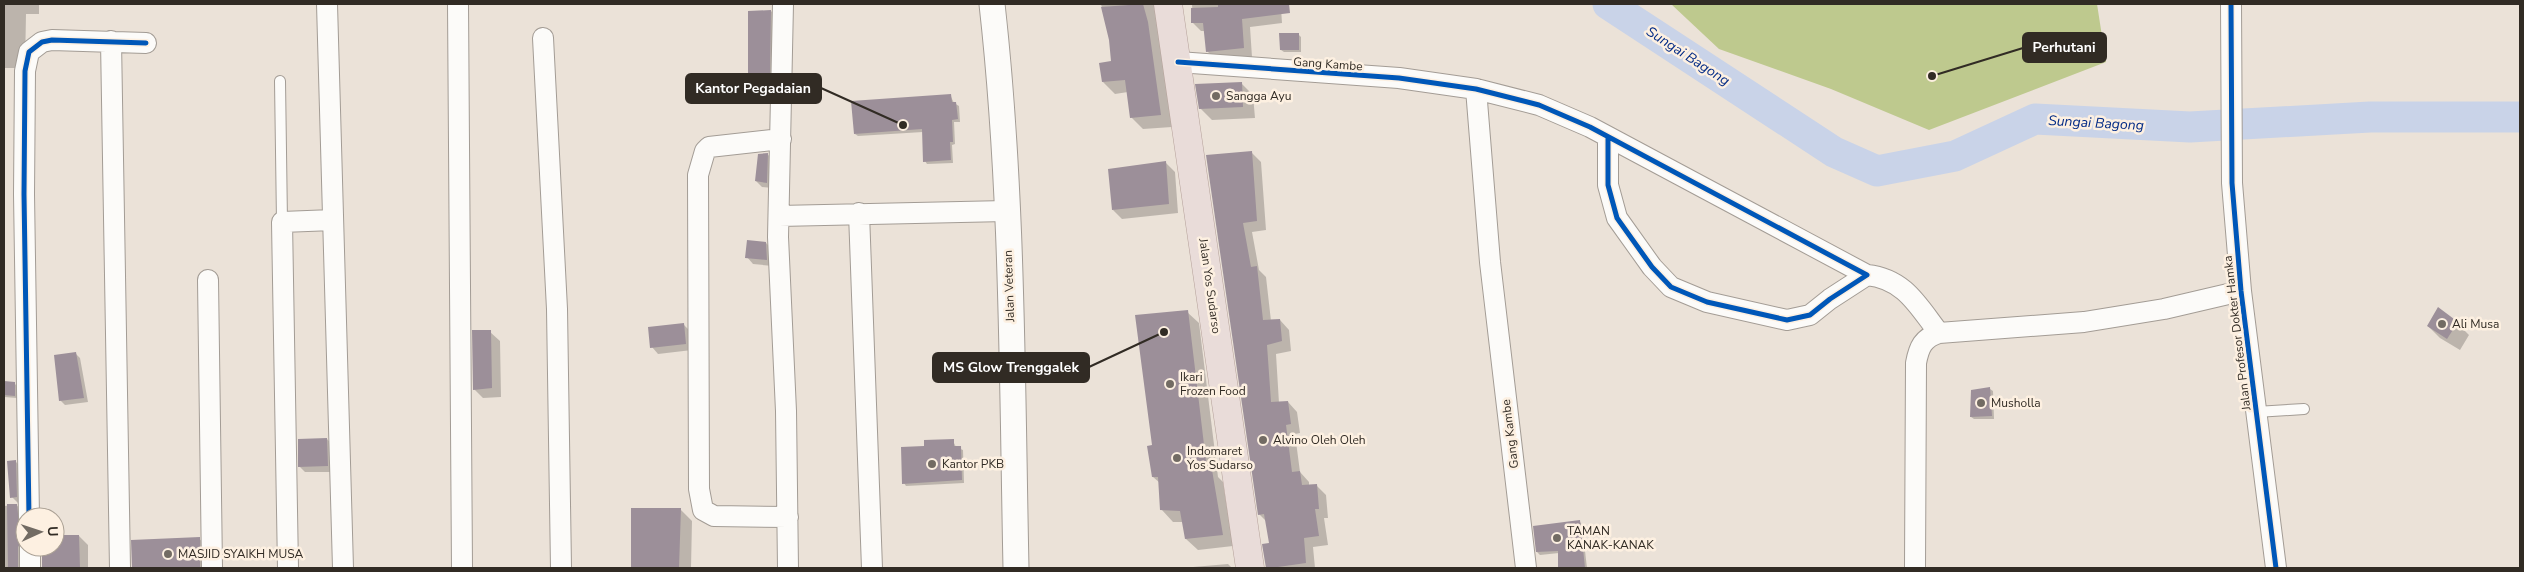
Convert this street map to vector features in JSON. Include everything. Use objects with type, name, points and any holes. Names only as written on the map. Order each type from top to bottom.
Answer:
[{"type":"highway","name":"Jalan Yos Sudarso","points":[[1168,4],[1250,564]]},
{"type":"street","points":[[327,4],[343,568]]},
{"type":"street","points":[[458,4],[462,568]]},
{"type":"street","points":[[783,4],[779,216],[788,568]]},
{"type":"street","name":"Jalan Veteran","points":[[992,4],[997,46],[1006,211],[1016,568]]},
{"type":"street","name":"Jalan Profesor Dokter Hamka","points":[[2231,4],[2231,170],[2241,290],[2276,568]]},
{"type":"street","points":[[544,38],[557,309],[561,568]]},
{"type":"street","points":[[30,507],[24,194],[25,71],[29,52],[42,42],[52,40],[146,43]]},
{"type":"street","points":[[111,41],[120,568]]},
{"type":"street","name":"Gang Kambe","points":[[1178,62],[1399,78],[1476,89],[1490,262],[1526,568]]},
{"type":"street","points":[[1476,89],[1539,105],[1590,127],[1867,276],[1893,281],[1901,286],[1939,333]]},
{"type":"street","points":[[1608,138],[1608,185],[1617,218],[1652,267],[1671,287],[1707,302],[1787,320],[1810,315],[1830,299],[1867,276]]},
{"type":"street","points":[[781,139],[710,147],[705,151],[698,175],[699,489],[703,510],[714,516],[788,516]]},
{"type":"street","points":[[779,216],[1006,211]]},
{"type":"street","points":[[859,214],[872,568]]},
{"type":"street","points":[[288,568],[282,222],[333,220]]},
{"type":"street","points":[[208,280],[212,568]]},
{"type":"street","points":[[1915,568],[1916,363],[1921,344],[1927,338],[1939,333],[2084,322],[2164,309],[2241,290]]},
{"type":"lane","points":[[280,81],[282,222]]},
{"type":"lane","points":[[2256,412],[2304,409]]},
{"type":"green space","points":[[1671,4],[2097,4],[2106,62],[1929,130],[1831,89],[1719,49]]},
{"type":"building","points":[[1143,4],[1148,22],[1161,115],[1130,118],[1125,80],[1102,82],[1099,63],[1111,61],[1109,40],[1101,7]]},
{"type":"building","points":[[1218,4],[1289,4],[1290,13],[1242,19],[1244,48],[1206,52],[1203,23],[1191,23],[1191,8],[1218,7]]},
{"type":"building","points":[[771,10],[770,75],[748,76],[748,11]]},
{"type":"building","points":[[1279,33],[1299,33],[1299,50],[1280,50]]},
{"type":"building","name":"Sangga Ayu","points":[[1242,82],[1243,107],[1199,109],[1195,84]]},
{"type":"building","points":[[951,94],[952,102],[956,102],[958,119],[952,120],[953,142],[950,142],[951,160],[923,162],[922,129],[854,134],[851,101]]},
{"type":"building","points":[[1252,151],[1257,221],[1243,223],[1251,267],[1257,266],[1263,320],[1280,319],[1282,341],[1267,345],[1271,402],[1288,401],[1291,424],[1286,425],[1292,472],[1300,471],[1302,485],[1317,484],[1319,509],[1315,509],[1319,536],[1304,538],[1306,563],[1271,568],[1266,568],[1262,544],[1269,543],[1264,514],[1258,515],[1206,155]]},
{"type":"building","points":[[768,153],[767,183],[755,181],[758,154]]},
{"type":"building","points":[[1166,161],[1169,204],[1112,210],[1108,169]]},
{"type":"building","points":[[747,240],[766,242],[767,260],[745,258]]},
{"type":"building","name":"Ali Musa","points":[[2438,307],[2458,322],[2447,339],[2427,326]]},
{"type":"building","points":[[1188,310],[1207,470],[1212,470],[1223,535],[1185,539],[1180,511],[1160,510],[1158,477],[1152,477],[1147,446],[1152,445],[1135,315]]},
{"type":"building","points":[[684,323],[686,344],[650,348],[648,327]]},
{"type":"building","points":[[472,330],[491,330],[492,388],[473,390]]},
{"type":"building","points":[[76,352],[84,398],[59,401],[54,355]]},
{"type":"building","points":[[4,381],[15,382],[15,396],[4,395]]},
{"type":"building","name":"Musholla","points":[[1990,387],[1992,416],[1970,417],[1971,390]]},
{"type":"building","points":[[327,438],[328,466],[298,467],[298,439]]},
{"type":"building","name":"Kantor PKB","points":[[954,439],[954,446],[961,446],[962,480],[902,484],[901,447],[924,446],[924,440]]},
{"type":"building","points":[[16,460],[17,497],[10,498],[7,461]]},
{"type":"building","points":[[7,504],[17,504],[17,507],[15,507],[15,557],[18,557],[18,568],[8,568]]},
{"type":"building","points":[[631,508],[681,508],[679,568],[631,568]]},
{"type":"building","name":"TAMAN KANAK-KANAK","points":[[1580,520],[1585,568],[1558,568],[1558,551],[1536,552],[1533,526]]},
{"type":"building","points":[[65,535],[79,535],[80,568],[42,568],[42,557],[65,557]]},
{"type":"building","name":"MASJID SYAIKH MUSA","points":[[200,537],[200,568],[132,568],[131,540]]},
{"type":"waterway","name":"Sungai Bagong","points":[[1608,4],[1834,152],[1877,171],[1955,156],[2035,119],[2190,127],[2370,117],[2520,117]]},
{"type":"cycle path","points":[[2231,4],[2232,183],[2241,291],[2276,568]]},
{"type":"cycle path","points":[[29,507],[24,194],[25,71],[29,52],[42,42],[52,40],[146,43]]},
{"type":"cycle path","points":[[1178,62],[1399,78],[1476,89],[1539,105],[1590,127],[1867,275],[1830,299],[1810,315],[1787,320],[1707,302],[1671,287],[1652,267],[1617,218],[1608,185],[1608,138]]},
{"type":"place","name":"Perhutani","points":[[1932,76]]},
{"type":"place","name":"Sangga Ayu","points":[[1216,96]]},
{"type":"place","name":"Kantor Pegadaian","points":[[903,125]]},
{"type":"place","name":"Ali Musa","points":[[2442,324]]},
{"type":"place","name":"MS Glow Trenggalek","points":[[1164,332]]},
{"type":"place","name":"Ikari Frozen Food","points":[[1170,384]]},
{"type":"place","name":"Musholla","points":[[1981,403]]},
{"type":"place","name":"Alvino Oleh Oleh","points":[[1263,440]]},
{"type":"place","name":"Indomaret Yos Sudarso","points":[[1177,458]]},
{"type":"place","name":"Kantor PKB","points":[[932,464]]},
{"type":"place","name":"TAMAN KANAK-KANAK","points":[[1557,538]]},
{"type":"place","name":"MASJID SYAIKH MUSA","points":[[168,554]]}]
